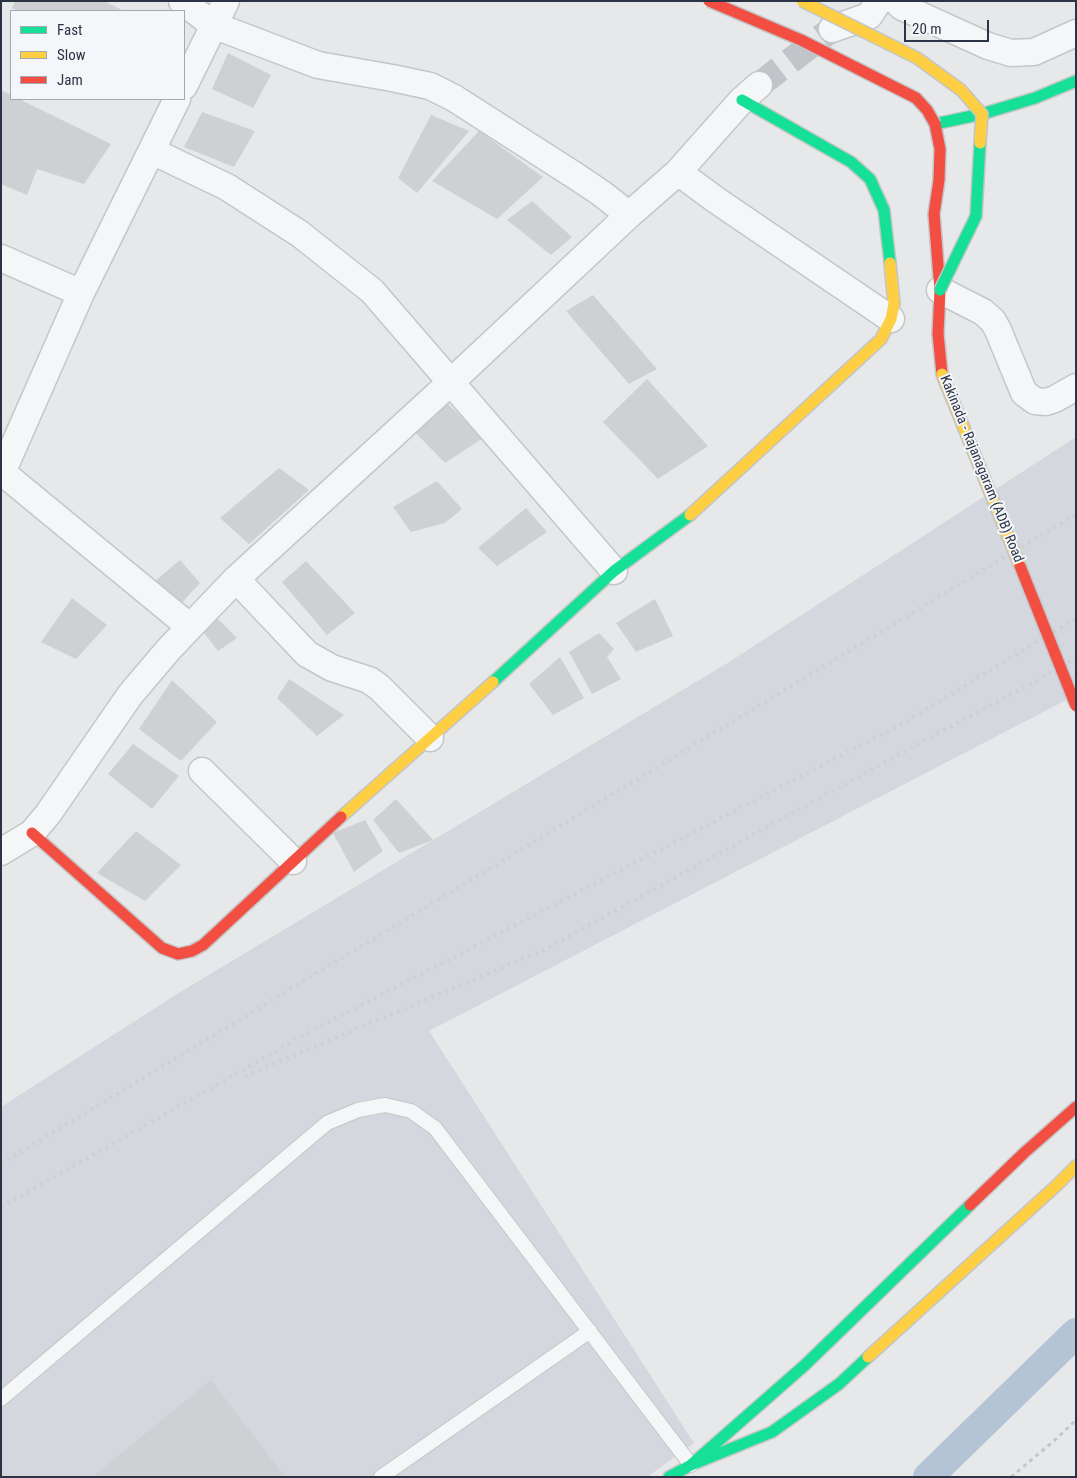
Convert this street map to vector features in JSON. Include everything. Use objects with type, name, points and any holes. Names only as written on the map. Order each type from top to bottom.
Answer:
[{"type":"main road","name":"Kakinada - Rajanagaram (ADB) Road","points":[[709,1],[801,40],[916,98],[927,110],[935,124],[940,149],[939,180],[934,214],[940,290],[938,334],[942,374],[1076,706]]},
{"type":"main road","points":[[802,1],[917,58],[961,90],[982,114],[976,216],[940,290]]},
{"type":"main road","points":[[935,124],[982,114],[1035,98],[1076,81]]},
{"type":"main road","points":[[32,833],[162,948],[178,954],[192,951],[203,945],[356,802],[499,677],[614,571],[684,521],[881,339],[891,319],[894,304],[884,210],[870,179],[851,162],[750,92]]},
{"type":"main road","points":[[691,1465],[805,1365],[1024,1153],[1076,1107]]},
{"type":"main road","points":[[669,1477],[691,1465],[772,1432],[839,1384],[1076,1166]]},
{"type":"street","points":[[182,1],[213,25],[318,66],[430,86],[454,98],[574,175],[601,193],[628,215]]},
{"type":"street","points":[[185,84],[226,1]]},
{"type":"street","points":[[831,30],[869,16],[879,1]]},
{"type":"street","points":[[896,1],[902,7],[988,46],[1011,53],[1034,52],[1076,33]]},
{"type":"street","points":[[1,852],[32,833],[48,814],[130,695],[190,627],[236,579],[451,382],[628,215],[678,172],[750,92]]},
{"type":"street","points":[[178,100],[81,292],[2,474],[190,627]]},
{"type":"street","points":[[152,151],[227,188],[300,234],[372,291],[614,571]]},
{"type":"street","points":[[678,172],[891,319]]},
{"type":"street","points":[[1,258],[81,292]]},
{"type":"street","points":[[940,290],[983,312],[993,320],[1024,393],[1035,401],[1046,402],[1055,399],[1076,387]]},
{"type":"street","points":[[236,579],[307,654],[332,668],[368,680],[379,687],[430,738]]},
{"type":"street","points":[[202,771],[293,861]]},
{"type":"lane","points":[[1,1399],[327,1123],[358,1110],[385,1105],[411,1111],[436,1128],[691,1465]]},
{"type":"lane","points":[[381,1477],[590,1331]]},
{"type":"path","points":[[1011,1477],[1076,1420]]},
{"type":"shaded area","points":[[1076,437],[1076,695],[429,1031],[694,1443],[647,1477],[1,1477],[1,1107],[177,994],[726,664]]},
{"type":"building","points":[[15,1],[104,1],[122,10],[16,10],[12,8]]},
{"type":"building","points":[[228,53],[271,75],[253,108],[212,89]]},
{"type":"building","points":[[1,90],[10,94],[10,100],[21,100],[111,144],[84,184],[37,169],[27,195],[1,184]]},
{"type":"building","points":[[202,112],[255,131],[234,167],[184,147]]},
{"type":"building","points":[[431,115],[469,131],[417,193],[398,178]]},
{"type":"building","points":[[479,131],[543,177],[497,219],[432,181]]},
{"type":"building","points":[[532,201],[572,237],[551,255],[507,220]]},
{"type":"building","points":[[593,295],[657,369],[629,384],[566,311]]},
{"type":"building","points":[[647,379],[708,446],[658,479],[603,422]]},
{"type":"building","points":[[444,400],[483,438],[445,463],[412,429]]},
{"type":"building","points":[[279,468],[309,490],[249,544],[220,518]]},
{"type":"building","points":[[437,481],[462,509],[445,523],[411,532],[393,507]]},
{"type":"building","points":[[526,508],[547,532],[497,566],[478,548]]},
{"type":"building","points":[[180,560],[200,583],[176,609],[149,586]]},
{"type":"building","points":[[306,561],[355,613],[327,635],[282,582]]},
{"type":"building","points":[[72,598],[107,625],[76,659],[41,642]]},
{"type":"building","points":[[655,599],[673,636],[636,652],[616,623]]},
{"type":"building","points":[[215,616],[237,638],[218,651],[201,629]]},
{"type":"building","points":[[599,633],[614,649],[607,657],[621,679],[592,694],[569,652]]},
{"type":"building","points":[[560,657],[584,698],[553,715],[529,684]]},
{"type":"building","points":[[289,679],[344,715],[317,736],[277,698]]},
{"type":"building","points":[[172,680],[217,722],[181,761],[139,729]]},
{"type":"building","points":[[133,744],[179,776],[152,809],[108,774]]},
{"type":"building","points":[[396,799],[433,840],[399,853],[373,820]]},
{"type":"building","points":[[365,820],[383,851],[354,872],[333,833]]},
{"type":"building","points":[[136,831],[181,865],[145,901],[97,873]]},
{"type":"building","points":[[211,1380],[285,1477],[92,1477]]},
{"type":"waterway","points":[[928,1477],[1076,1333]]},
{"type":"tunnel","points":[[759,85],[828,32]]},
{"type":"railway","points":[[1,1164],[1076,514]]},
{"type":"railway","points":[[1,1207],[315,1029],[900,725],[1076,618]]},
{"type":"railway","points":[[245,1076],[544,950],[1076,658]]},
{"type":"traffic: fast","points":[[935,124],[982,114],[1035,98],[1076,81]]},
{"type":"traffic: fast","points":[[742,100],[851,162],[870,179],[884,210],[890,263]]},
{"type":"traffic: fast","points":[[940,290],[976,216],[980,143]]},
{"type":"traffic: fast","points":[[493,682],[614,571],[690,515]]},
{"type":"traffic: fast","points":[[691,1465],[805,1365],[970,1205]]},
{"type":"traffic: fast","points":[[669,1477],[691,1465],[772,1432],[839,1384],[868,1357]]},
{"type":"traffic: slow","points":[[802,1],[917,58],[961,90],[982,114],[980,143]]},
{"type":"traffic: slow","points":[[690,515],[881,339],[891,319],[894,304],[890,263]]},
{"type":"traffic: slow","points":[[942,374],[1020,566]]},
{"type":"traffic: slow","points":[[341,817],[493,682]]},
{"type":"traffic: slow","points":[[868,1357],[1076,1166]]},
{"type":"traffic: jam","points":[[709,1],[801,40],[916,98],[927,110],[935,124]]},
{"type":"traffic: jam","points":[[935,124],[940,149],[939,180],[934,214],[940,290],[938,334],[942,374]]},
{"type":"traffic: jam","points":[[1020,566],[1076,706]]},
{"type":"traffic: jam","points":[[32,833],[162,948],[178,954],[192,951],[203,945],[341,817]]},
{"type":"traffic: jam","points":[[970,1205],[1024,1153],[1076,1107]]}]
